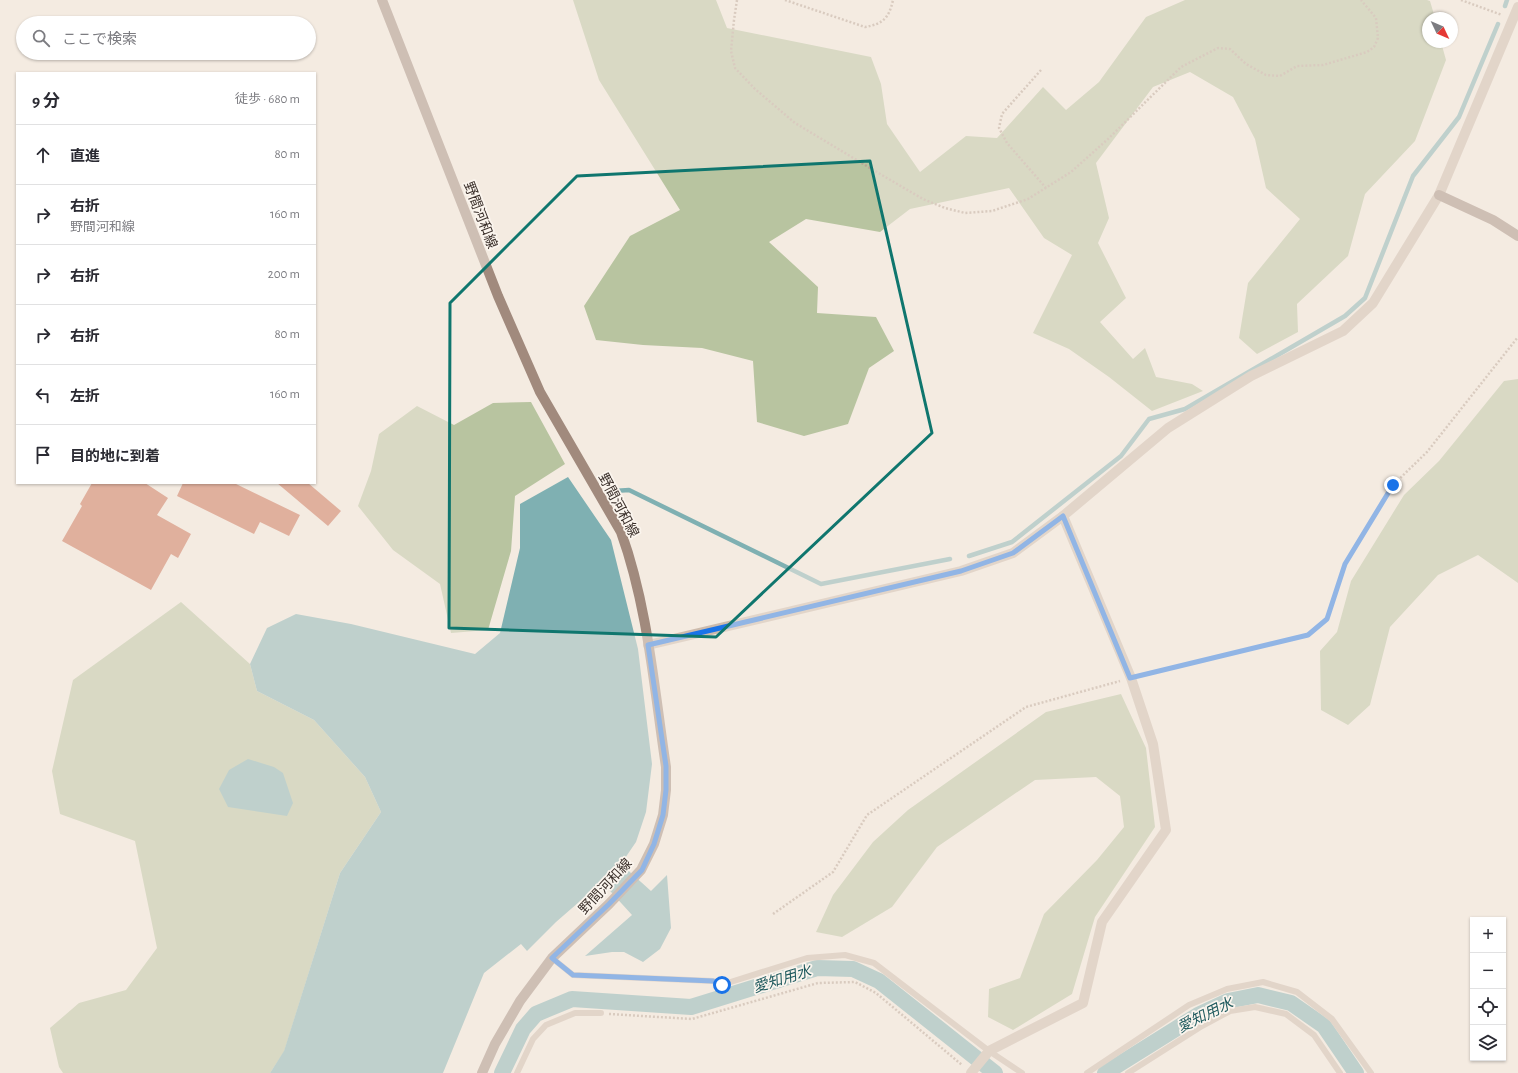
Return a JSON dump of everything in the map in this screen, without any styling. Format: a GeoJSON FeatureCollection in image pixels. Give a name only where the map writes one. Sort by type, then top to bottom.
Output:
{"type":"FeatureCollection","features":[{"type":"Feature","properties":{"kind":"main road","name":"野間河和線"},"geometry":{"type":"LineString","coordinates":[[382,0],[498,296],[540,392],[621,532],[630,558],[641,604],[666,766],[666,790],[663,815],[654,844],[642,870],[609,904],[552,958],[520,1001],[495,1044],[482,1073]]}},
{"type":"Feature","properties":{"kind":"main road"},"geometry":{"type":"LineString","coordinates":[[1439,195],[1493,220],[1518,236]]}},
{"type":"Feature","properties":{"kind":"street"},"geometry":{"type":"LineString","coordinates":[[648,645],[961,571],[1013,553],[1063,516],[1168,428],[1251,376],[1343,331],[1373,303],[1439,195],[1518,8]]}},
{"type":"Feature","properties":{"kind":"street"},"geometry":{"type":"LineString","coordinates":[[972,1073],[989,1051],[1083,1003],[1102,922],[1166,830],[1153,744],[1130,678],[1063,516]]}},
{"type":"Feature","properties":{"kind":"lane"},"geometry":{"type":"LineString","coordinates":[[552,958],[573,975],[713,981],[722,985],[807,958],[845,955],[874,963],[989,1051],[1022,1073]]}},
{"type":"Feature","properties":{"kind":"lane"},"geometry":{"type":"LineString","coordinates":[[1087,1073],[1190,1005],[1227,989],[1263,982],[1297,992],[1332,1019],[1370,1073]]}},
{"type":"Feature","properties":{"kind":"lane"},"geometry":{"type":"LineString","coordinates":[[1128,1073],[1202,1026],[1230,1011],[1255,1007],[1286,1014],[1314,1035],[1340,1073]]}},
{"type":"Feature","properties":{"kind":"lane"},"geometry":{"type":"LineString","coordinates":[[517,1073],[533,1039],[546,1025],[575,1013],[601,1013]]}},
{"type":"Feature","properties":{"kind":"path"},"geometry":{"type":"LineString","coordinates":[[737,0],[731,51],[735,68],[755,89],[795,123],[916,195],[952,210],[965,213],[992,211],[1028,199],[1071,172],[1108,139],[1181,67],[1218,48],[1230,50],[1246,64],[1266,75],[1280,76],[1297,66],[1323,65],[1367,52],[1374,46],[1378,38],[1376,18],[1361,0]]}},
{"type":"Feature","properties":{"kind":"path"},"geometry":{"type":"LineString","coordinates":[[785,0],[865,27],[876,25],[887,18],[893,0]]}},
{"type":"Feature","properties":{"kind":"path"},"geometry":{"type":"LineString","coordinates":[[1461,0],[1514,19]]}},
{"type":"Feature","properties":{"kind":"path"},"geometry":{"type":"LineString","coordinates":[[1041,70],[1002,114],[999,128],[1007,143],[1046,188]]}},
{"type":"Feature","properties":{"kind":"path"},"geometry":{"type":"LineString","coordinates":[[773,914],[833,872],[867,815],[1026,707],[1130,678],[1308,635],[1327,619],[1345,564],[1393,485],[1427,452],[1518,337]]}},
{"type":"Feature","properties":{"kind":"path"},"geometry":{"type":"LineString","coordinates":[[601,1013],[692,1019],[818,983],[855,982],[876,993],[972,1073]]}},
{"type":"Feature","properties":{"kind":"highlighted area"},"geometry":{"type":"Polygon","coordinates":[[[870,161],[932,433],[716,637],[449,628],[450,303],[577,176],[870,161]]]}},
{"type":"Feature","properties":{"kind":"green space"},"geometry":{"type":"Polygon","coordinates":[[[573,0],[716,0],[727,28],[871,57],[881,84],[887,124],[920,172],[966,136],[997,138],[1043,87],[1066,110],[1099,82],[1146,17],[1185,0],[1427,0],[1430,1],[1433,12],[1422,12],[1422,48],[1443,48],[1446,60],[1415,141],[1365,194],[1348,256],[1297,304],[1298,332],[1257,354],[1239,338],[1248,283],[1300,219],[1266,188],[1255,139],[1233,97],[1190,72],[1153,87],[1096,163],[1109,218],[1098,243],[1126,298],[1100,322],[1133,359],[1145,348],[1156,377],[1192,384],[1203,391],[1152,411],[1109,377],[1069,349],[1033,333],[1072,255],[1044,238],[1009,188],[910,209],[880,232],[806,219],[769,242],[818,287],[817,313],[876,317],[894,351],[869,368],[848,424],[804,436],[757,422],[753,361],[702,348],[643,345],[596,340],[584,306],[630,236],[680,210],[599,80],[573,0]]]}},
{"type":"Feature","properties":{"kind":"green space"},"geometry":{"type":"Polygon","coordinates":[[[1518,379],[1518,583],[1478,555],[1438,575],[1390,627],[1370,705],[1348,725],[1321,710],[1320,651],[1337,632],[1351,581],[1404,495],[1439,461],[1504,381],[1518,379]]]}},
{"type":"Feature","properties":{"kind":"green space"},"geometry":{"type":"Polygon","coordinates":[[[531,402],[565,464],[515,496],[511,551],[488,630],[451,633],[440,584],[393,550],[358,506],[371,471],[379,434],[417,406],[454,425],[493,403],[531,402]]]}},
{"type":"Feature","properties":{"kind":"green space"},"geometry":{"type":"Polygon","coordinates":[[[181,602],[250,664],[257,691],[314,720],[365,777],[381,812],[340,873],[284,1052],[270,1073],[63,1073],[59,1067],[50,1028],[79,1003],[126,990],[157,948],[135,841],[60,814],[52,771],[73,680],[181,602]]]}},
{"type":"Feature","properties":{"kind":"green space"},"geometry":{"type":"Polygon","coordinates":[[[1121,694],[1146,748],[1155,827],[1095,917],[1072,994],[1013,1030],[988,1017],[989,989],[1020,978],[1044,914],[1097,860],[1124,827],[1120,796],[1096,777],[1035,780],[937,847],[892,907],[842,937],[816,932],[833,895],[873,842],[908,810],[1046,712],[1121,694]]]}},
{"type":"Feature","properties":{"kind":"water"},"geometry":{"type":"Polygon","coordinates":[[[568,477],[611,540],[638,649],[652,764],[646,812],[636,842],[621,864],[651,891],[667,875],[671,928],[660,949],[643,962],[624,952],[612,952],[585,956],[632,915],[602,882],[556,922],[527,951],[521,944],[484,973],[443,1073],[270,1073],[284,1051],[340,873],[381,812],[365,777],[314,720],[257,691],[250,664],[267,628],[296,614],[351,624],[475,654],[500,633],[520,548],[520,504],[568,477]]]}},
{"type":"Feature","properties":{"kind":"water"},"geometry":{"type":"Polygon","coordinates":[[[248,759],[274,767],[283,773],[293,803],[287,816],[228,807],[219,789],[229,770],[248,759]]]}},
{"type":"Feature","properties":{"kind":"building"},"geometry":{"type":"Polygon","coordinates":[[[91,484],[147,484],[168,498],[157,515],[191,534],[178,558],[171,554],[151,590],[62,541],[82,506],[80,504],[91,484]]]}},
{"type":"Feature","properties":{"kind":"building"},"geometry":{"type":"Polygon","coordinates":[[[183,484],[236,484],[300,515],[289,536],[260,522],[254,534],[177,496],[183,484]]]}},
{"type":"Feature","properties":{"kind":"building"},"geometry":{"type":"Polygon","coordinates":[[[278,484],[309,484],[341,511],[328,526],[278,484]]]}},
{"type":"Feature","properties":{"kind":"waterway"},"geometry":{"type":"LineString","coordinates":[[1505,6],[1507,0]]}},
{"type":"Feature","properties":{"kind":"waterway"},"geometry":{"type":"LineString","coordinates":[[969,556],[1012,542],[1121,456],[1149,419],[1185,409],[1345,316],[1365,298],[1413,176],[1459,117],[1498,24]]}},
{"type":"Feature","properties":{"kind":"waterway"},"geometry":{"type":"LineString","coordinates":[[614,491],[629,490],[821,584],[950,559]]}},
{"type":"Feature","properties":{"kind":"waterway","name":"愛知用水"},"geometry":{"type":"LineString","coordinates":[[502,1073],[523,1029],[536,1014],[572,999],[691,1007],[817,968],[853,969],[879,981],[995,1073]]}},
{"type":"Feature","properties":{"kind":"waterway","name":"愛知用水"},"geometry":{"type":"LineString","coordinates":[[1105,1073],[1198,1015],[1228,1001],[1258,995],[1291,1003],[1324,1026],[1356,1073]]}},
{"type":"Feature","properties":{"kind":"route"},"geometry":{"type":"LineString","coordinates":[[722,985],[713,981],[573,975],[552,958],[609,904],[642,870],[654,844],[663,815],[666,790],[666,766],[648,645],[961,571],[1013,553],[1063,516],[1130,678],[1308,635],[1327,619],[1345,564],[1393,485]]}}]}
